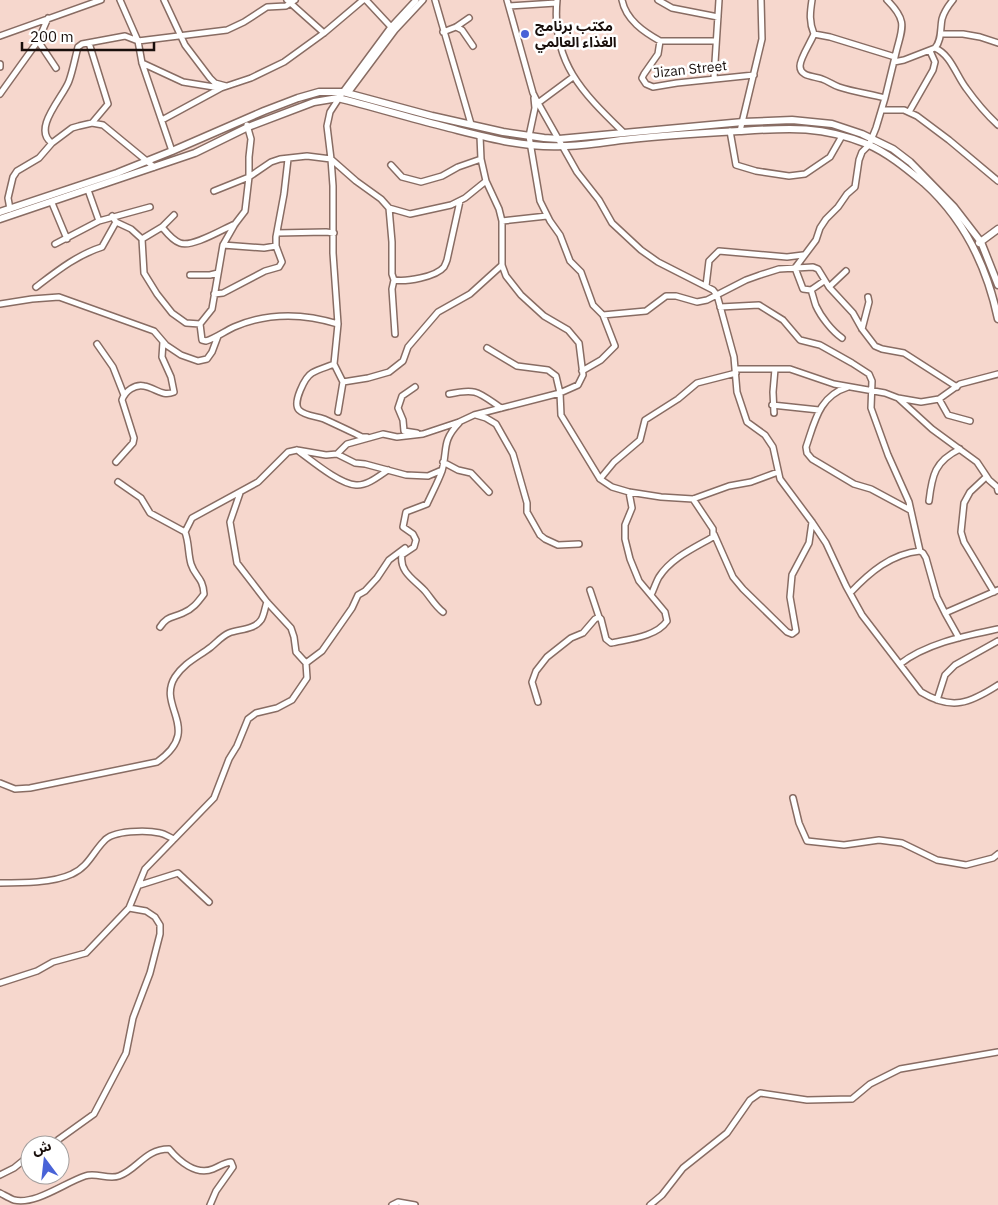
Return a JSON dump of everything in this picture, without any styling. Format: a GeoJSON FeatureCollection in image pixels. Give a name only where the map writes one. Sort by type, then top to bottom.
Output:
{"type":"FeatureCollection","features":[{"type":"Feature","properties":{"kind":"street"},"geometry":{"type":"LineString","coordinates":[[0,36],[100,0]]}},
{"type":"Feature","properties":{"kind":"street"},"geometry":{"type":"LineString","coordinates":[[120,0],[138,41],[142,63],[172,151]]}},
{"type":"Feature","properties":{"kind":"street"},"geometry":{"type":"LineString","coordinates":[[164,0],[185,45],[215,83],[227,86]]}},
{"type":"Feature","properties":{"kind":"street"},"geometry":{"type":"LineString","coordinates":[[162,120],[221,88],[251,78],[284,62],[365,0],[393,29]]}},
{"type":"Feature","properties":{"kind":"street"},"geometry":{"type":"LineString","coordinates":[[338,412],[343,382],[334,364],[338,324],[333,186],[327,126],[330,112],[338,98],[345,92],[416,0]]}},
{"type":"Feature","properties":{"kind":"street"},"geometry":{"type":"LineString","coordinates":[[393,29],[423,0]]}},
{"type":"Feature","properties":{"kind":"street"},"geometry":{"type":"LineString","coordinates":[[434,0],[470,124]]}},
{"type":"Feature","properties":{"kind":"street"},"geometry":{"type":"LineString","coordinates":[[629,0],[623,2],[626,12],[642,31],[660,41],[716,40]]}},
{"type":"Feature","properties":{"kind":"street"},"geometry":{"type":"LineString","coordinates":[[658,0],[672,8],[718,17]]}},
{"type":"Feature","properties":{"kind":"street"},"geometry":{"type":"LineString","coordinates":[[714,78],[719,0]]}},
{"type":"Feature","properties":{"kind":"street"},"geometry":{"type":"LineString","coordinates":[[740,131],[762,39],[761,0]]}},
{"type":"Feature","properties":{"kind":"street"},"geometry":{"type":"LineString","coordinates":[[812,0],[809,13],[810,25],[814,34],[801,61],[800,67],[802,72],[836,86],[886,98]]}},
{"type":"Feature","properties":{"kind":"street"},"geometry":{"type":"LineString","coordinates":[[824,280],[811,290],[803,290],[795,268],[816,240],[820,228],[826,219],[855,187],[858,160],[870,142],[882,110],[903,25],[896,9],[887,0]]}},
{"type":"Feature","properties":{"kind":"street"},"geometry":{"type":"LineString","coordinates":[[814,34],[830,37],[894,60],[933,49],[938,44],[942,21],[946,10],[953,0]]}},
{"type":"Feature","properties":{"kind":"street"},"geometry":{"type":"LineString","coordinates":[[52,143],[49,141],[45,129],[47,119],[69,82],[78,47],[82,44],[125,36],[138,41],[227,30],[244,22],[267,7],[286,6],[291,1],[324,32]]}},
{"type":"Feature","properties":{"kind":"street"},"geometry":{"type":"LineString","coordinates":[[582,371],[602,360],[615,346],[603,315],[593,305],[581,272],[570,261],[560,235],[547,216],[540,201],[529,136],[535,108],[533,93],[508,3],[556,2],[558,37],[573,78],[587,97],[624,132]]}},
{"type":"Feature","properties":{"kind":"street"},"geometry":{"type":"LineString","coordinates":[[0,94],[38,41],[48,18]]}},
{"type":"Feature","properties":{"kind":"street"},"geometry":{"type":"LineString","coordinates":[[443,32],[456,27],[469,18]]}},
{"type":"Feature","properties":{"kind":"street"},"geometry":{"type":"LineString","coordinates":[[456,27],[462,30],[473,46]]}},
{"type":"Feature","properties":{"kind":"street"},"geometry":{"type":"LineString","coordinates":[[941,34],[963,34],[998,43]]}},
{"type":"Feature","properties":{"kind":"street"},"geometry":{"type":"LineString","coordinates":[[38,41],[56,68]]}},
{"type":"Feature","properties":{"kind":"street","name":"Jizan Street"},"geometry":{"type":"LineString","coordinates":[[660,41],[658,54],[642,78],[646,84],[652,87],[714,78],[754,75]]}},
{"type":"Feature","properties":{"kind":"street"},"geometry":{"type":"LineString","coordinates":[[89,43],[108,104],[92,123]]}},
{"type":"Feature","properties":{"kind":"street"},"geometry":{"type":"LineString","coordinates":[[909,112],[933,70],[935,62],[933,49]]}},
{"type":"Feature","properties":{"kind":"street"},"geometry":{"type":"LineString","coordinates":[[933,49],[946,54],[967,90],[986,114],[998,125]]}},
{"type":"Feature","properties":{"kind":"street"},"geometry":{"type":"LineString","coordinates":[[142,63],[183,82],[221,88]]}},
{"type":"Feature","properties":{"kind":"street"},"geometry":{"type":"LineString","coordinates":[[538,103],[573,78]]}},
{"type":"Feature","properties":{"kind":"street"},"geometry":{"type":"LineString","coordinates":[[0,212],[117,173],[298,98],[319,92],[345,92],[411,111],[470,124],[529,136],[559,139],[742,122],[792,120],[832,124],[870,142],[934,192],[954,215],[973,246],[994,300],[998,319]]}},
{"type":"Feature","properties":{"kind":"street"},"geometry":{"type":"LineString","coordinates":[[533,93],[577,172],[599,200],[612,223],[641,250],[658,262],[713,290],[717,296],[734,357],[737,392],[747,422],[765,435],[773,447],[780,479],[826,543],[862,615],[921,692],[937,700],[957,704],[971,701],[998,685]]}},
{"type":"Feature","properties":{"kind":"street"},"geometry":{"type":"LineString","coordinates":[[0,219],[195,153],[248,127],[314,102],[338,98],[480,136],[531,145],[563,146],[634,138],[730,131],[810,128],[893,149],[910,162],[954,207],[981,242],[998,285]]}},
{"type":"Feature","properties":{"kind":"street"},"geometry":{"type":"LineString","coordinates":[[882,110],[909,112],[949,140],[998,180]]}},
{"type":"Feature","properties":{"kind":"street"},"geometry":{"type":"LineString","coordinates":[[246,120],[251,138],[245,211],[224,245],[212,309],[200,324],[202,340],[212,339],[236,327],[265,318],[295,315],[316,317],[338,324]]}},
{"type":"Feature","properties":{"kind":"street"},"geometry":{"type":"LineString","coordinates":[[10,209],[8,198],[13,177],[17,171],[39,158],[52,143],[72,128],[92,123],[103,125],[154,167]]}},
{"type":"Feature","properties":{"kind":"street"},"geometry":{"type":"LineString","coordinates":[[730,131],[736,165],[756,172],[789,176],[805,174],[830,158],[842,136]]}},
{"type":"Feature","properties":{"kind":"street"},"geometry":{"type":"LineString","coordinates":[[337,454],[347,444],[383,434],[410,437],[423,434],[459,422],[474,414],[560,393],[578,385],[583,375],[579,343],[568,330],[544,316],[506,276],[502,266],[502,221],[499,209],[486,181],[481,158],[480,136]]}},
{"type":"Feature","properties":{"kind":"street"},"geometry":{"type":"LineString","coordinates":[[214,191],[249,177],[271,162],[307,156],[331,159],[356,181],[381,199],[389,208],[410,214],[451,205],[460,201],[486,181]]}},
{"type":"Feature","properties":{"kind":"street"},"geometry":{"type":"LineString","coordinates":[[214,294],[223,293],[264,271],[279,267],[282,262],[276,246],[288,158]]}},
{"type":"Feature","properties":{"kind":"street"},"geometry":{"type":"LineString","coordinates":[[391,165],[402,177],[421,182],[442,176],[481,158]]}},
{"type":"Feature","properties":{"kind":"street"},"geometry":{"type":"LineString","coordinates":[[88,190],[99,221]]}},
{"type":"Feature","properties":{"kind":"street"},"geometry":{"type":"LineString","coordinates":[[394,280],[402,282],[421,278],[437,273],[443,268],[448,260],[460,201]]}},
{"type":"Feature","properties":{"kind":"street"},"geometry":{"type":"LineString","coordinates":[[52,202],[67,239]]}},
{"type":"Feature","properties":{"kind":"street"},"geometry":{"type":"LineString","coordinates":[[55,244],[99,221],[150,207]]}},
{"type":"Feature","properties":{"kind":"street"},"geometry":{"type":"LineString","coordinates":[[389,208],[392,274],[394,280],[392,289],[395,334]]}},
{"type":"Feature","properties":{"kind":"street"},"geometry":{"type":"LineString","coordinates":[[142,239],[162,227],[174,215]]}},
{"type":"Feature","properties":{"kind":"street"},"geometry":{"type":"LineString","coordinates":[[112,216],[116,222],[131,229],[142,239],[144,273],[172,313],[186,323],[200,324]]}},
{"type":"Feature","properties":{"kind":"street"},"geometry":{"type":"LineString","coordinates":[[502,221],[547,216]]}},
{"type":"Feature","properties":{"kind":"street"},"geometry":{"type":"LineString","coordinates":[[36,287],[65,265],[88,251],[102,247],[116,222]]}},
{"type":"Feature","properties":{"kind":"street"},"geometry":{"type":"LineString","coordinates":[[162,227],[181,244],[191,244],[236,224]]}},
{"type":"Feature","properties":{"kind":"street"},"geometry":{"type":"LineString","coordinates":[[973,246],[998,229]]}},
{"type":"Feature","properties":{"kind":"street"},"geometry":{"type":"LineString","coordinates":[[277,233],[326,232],[334,234]]}},
{"type":"Feature","properties":{"kind":"street"},"geometry":{"type":"LineString","coordinates":[[224,245],[264,248],[276,246]]}},
{"type":"Feature","properties":{"kind":"street"},"geometry":{"type":"LineString","coordinates":[[706,286],[709,261],[719,251],[787,256],[803,255]]}},
{"type":"Feature","properties":{"kind":"street"},"geometry":{"type":"LineString","coordinates":[[343,382],[389,372],[403,361],[408,347],[438,312],[470,294],[502,266]]}},
{"type":"Feature","properties":{"kind":"street"},"geometry":{"type":"LineString","coordinates":[[603,315],[646,311],[666,296],[676,296],[697,302],[707,300],[746,280],[779,270],[813,267],[818,270],[829,287],[853,312],[862,329],[875,346],[904,353],[957,387]]}},
{"type":"Feature","properties":{"kind":"street"},"geometry":{"type":"LineString","coordinates":[[829,287],[846,271]]}},
{"type":"Feature","properties":{"kind":"street"},"geometry":{"type":"LineString","coordinates":[[190,275],[218,273]]}},
{"type":"Feature","properties":{"kind":"street"},"geometry":{"type":"LineString","coordinates":[[811,290],[820,313],[842,338]]}},
{"type":"Feature","properties":{"kind":"street"},"geometry":{"type":"LineString","coordinates":[[0,304],[32,298],[59,297],[154,331],[162,342],[181,355],[198,361],[207,359],[218,336]]}},
{"type":"Feature","properties":{"kind":"street"},"geometry":{"type":"LineString","coordinates":[[862,329],[869,302],[868,297]]}},
{"type":"Feature","properties":{"kind":"street"},"geometry":{"type":"LineString","coordinates":[[720,307],[759,305],[783,320],[800,340],[820,345],[869,374],[872,381],[871,408],[888,455],[909,502],[920,551],[924,553],[926,558],[937,597],[959,638]]}},
{"type":"Feature","properties":{"kind":"street"},"geometry":{"type":"LineString","coordinates":[[116,462],[133,443],[134,438],[122,400],[124,395],[129,390],[142,385],[164,394],[174,392],[171,377],[162,357],[162,342]]}},
{"type":"Feature","properties":{"kind":"street"},"geometry":{"type":"LineString","coordinates":[[97,344],[113,368],[124,395]]}},
{"type":"Feature","properties":{"kind":"street"},"geometry":{"type":"LineString","coordinates":[[487,348],[517,366],[548,370],[556,376],[560,393],[561,415],[600,480],[612,487],[661,497],[693,499],[778,472]]}},
{"type":"Feature","properties":{"kind":"street"},"geometry":{"type":"LineString","coordinates":[[334,364],[312,373],[306,379],[298,396],[296,405],[298,410],[309,416],[322,418],[362,437],[376,436]]}},
{"type":"Feature","properties":{"kind":"street"},"geometry":{"type":"LineString","coordinates":[[774,413],[772,405],[775,369]]}},
{"type":"Feature","properties":{"kind":"street"},"geometry":{"type":"LineString","coordinates":[[600,480],[614,462],[640,440],[645,420],[698,383],[736,371],[790,369],[848,387],[921,402],[939,400],[969,381],[998,374]]}},
{"type":"Feature","properties":{"kind":"street"},"geometry":{"type":"LineString","coordinates":[[415,386],[402,396],[398,408],[403,420],[404,431],[423,434]]}},
{"type":"Feature","properties":{"kind":"street"},"geometry":{"type":"LineString","coordinates":[[848,387],[837,390],[819,410],[806,446],[807,454],[854,484],[870,489],[910,510]]}},
{"type":"Feature","properties":{"kind":"street"},"geometry":{"type":"LineString","coordinates":[[449,394],[463,391],[476,392],[501,408]]}},
{"type":"Feature","properties":{"kind":"street"},"geometry":{"type":"LineString","coordinates":[[898,398],[932,429],[977,462],[986,477],[998,491]]}},
{"type":"Feature","properties":{"kind":"street"},"geometry":{"type":"LineString","coordinates":[[939,400],[948,415],[970,421]]}},
{"type":"Feature","properties":{"kind":"street"},"geometry":{"type":"LineString","coordinates":[[772,405],[819,410]]}},
{"type":"Feature","properties":{"kind":"street"},"geometry":{"type":"LineString","coordinates":[[474,414],[496,424],[513,454],[528,512],[540,535],[558,544],[579,544]]}},
{"type":"Feature","properties":{"kind":"street"},"geometry":{"type":"LineString","coordinates":[[443,612],[418,583],[410,578],[402,566],[402,555],[414,546],[416,540],[413,534],[403,528],[406,512],[427,504],[442,470],[446,441],[459,422]]}},
{"type":"Feature","properties":{"kind":"street"},"geometry":{"type":"LineString","coordinates":[[930,501],[931,482],[936,470],[947,455],[960,449]]}},
{"type":"Feature","properties":{"kind":"street"},"geometry":{"type":"LineString","coordinates":[[160,628],[165,620],[196,606],[204,594],[204,583],[191,565],[185,532],[192,518],[258,482],[288,452],[297,450],[326,455],[337,454],[356,463],[398,474],[428,476],[442,470]]}},
{"type":"Feature","properties":{"kind":"street"},"geometry":{"type":"LineString","coordinates":[[297,450],[325,470],[356,486],[370,482],[388,470]]}},
{"type":"Feature","properties":{"kind":"street"},"geometry":{"type":"LineString","coordinates":[[443,462],[458,470],[471,473],[490,492]]}},
{"type":"Feature","properties":{"kind":"street"},"geometry":{"type":"LineString","coordinates":[[945,613],[996,591],[964,542],[961,532],[964,503],[970,492],[986,477]]}},
{"type":"Feature","properties":{"kind":"street"},"geometry":{"type":"LineString","coordinates":[[118,482],[141,498],[150,513],[185,532]]}},
{"type":"Feature","properties":{"kind":"street"},"geometry":{"type":"LineString","coordinates":[[590,590],[599,617],[602,619],[608,642],[634,638],[655,631],[667,621],[666,614],[639,581],[630,559],[625,539],[625,525],[632,508],[629,492]]}},
{"type":"Feature","properties":{"kind":"street"},"geometry":{"type":"LineString","coordinates":[[0,984],[37,972],[53,962],[86,953],[128,908],[140,885],[145,869],[214,798],[229,759],[237,746],[248,719],[256,713],[277,708],[292,700],[307,678],[306,663],[296,652],[291,628],[267,602],[237,563],[230,522],[240,493]]}},
{"type":"Feature","properties":{"kind":"street"},"geometry":{"type":"LineString","coordinates":[[693,499],[713,529],[733,577],[742,589],[787,632],[792,634],[796,631],[790,597],[792,575],[809,543],[812,522]]}},
{"type":"Feature","properties":{"kind":"street"},"geometry":{"type":"LineString","coordinates":[[651,595],[659,577],[668,566],[713,537],[714,534]]}},
{"type":"Feature","properties":{"kind":"street"},"geometry":{"type":"LineString","coordinates":[[306,663],[322,652],[352,608],[358,595],[377,578],[389,560],[416,540]]}},
{"type":"Feature","properties":{"kind":"street"},"geometry":{"type":"LineString","coordinates":[[850,593],[864,578],[894,557],[920,551]]}},
{"type":"Feature","properties":{"kind":"street"},"geometry":{"type":"LineString","coordinates":[[0,783],[15,788],[30,788],[156,762],[168,754],[178,737],[179,725],[170,694],[170,687],[176,676],[188,662],[224,636],[252,627],[261,620],[267,602]]}},
{"type":"Feature","properties":{"kind":"street"},"geometry":{"type":"LineString","coordinates":[[538,702],[532,682],[536,671],[547,657],[571,638],[583,633],[599,617]]}},
{"type":"Feature","properties":{"kind":"street"},"geometry":{"type":"LineString","coordinates":[[900,664],[910,656],[922,651],[959,638],[998,629]]}},
{"type":"Feature","properties":{"kind":"street"},"geometry":{"type":"LineString","coordinates":[[937,700],[945,675],[950,670],[963,659],[998,641]]}},
{"type":"Feature","properties":{"kind":"street"},"geometry":{"type":"LineString","coordinates":[[793,798],[798,823],[807,841],[844,846],[879,840],[902,843],[937,860],[966,865],[993,858],[998,854]]}},
{"type":"Feature","properties":{"kind":"street"},"geometry":{"type":"LineString","coordinates":[[0,883],[23,883],[72,874],[87,863],[104,840],[121,833],[162,833],[174,839]]}},
{"type":"Feature","properties":{"kind":"street"},"geometry":{"type":"LineString","coordinates":[[140,885],[178,873],[209,902]]}},
{"type":"Feature","properties":{"kind":"street"},"geometry":{"type":"LineString","coordinates":[[65,1135],[94,1114],[126,1053],[133,1018],[150,973],[160,934],[160,925],[156,917],[146,911],[128,908]]}},
{"type":"Feature","properties":{"kind":"street"},"geometry":{"type":"LineString","coordinates":[[650,1205],[662,1195],[683,1168],[727,1133],[750,1100],[760,1093],[807,1100],[852,1099],[870,1084],[900,1069],[998,1052]]}},
{"type":"Feature","properties":{"kind":"street"},"geometry":{"type":"LineString","coordinates":[[0,1193],[14,1200],[28,1202],[84,1176],[93,1174],[110,1177],[118,1176],[127,1172],[144,1157],[160,1149],[168,1149],[186,1165],[205,1171],[223,1163],[231,1162],[233,1167],[216,1191],[210,1205]]}},
{"type":"Feature","properties":{"kind":"street"},"geometry":{"type":"LineString","coordinates":[[0,1175],[20,1163]]}},
{"type":"Feature","properties":{"kind":"street"},"geometry":{"type":"LineString","coordinates":[[392,1205],[398,1202],[415,1205]]}},
{"type":"Feature","properties":{"kind":"place","name":"مكتب برنامج الغذاء العالمي"},"geometry":{"type":"Point","coordinates":[525,34]}}]}
